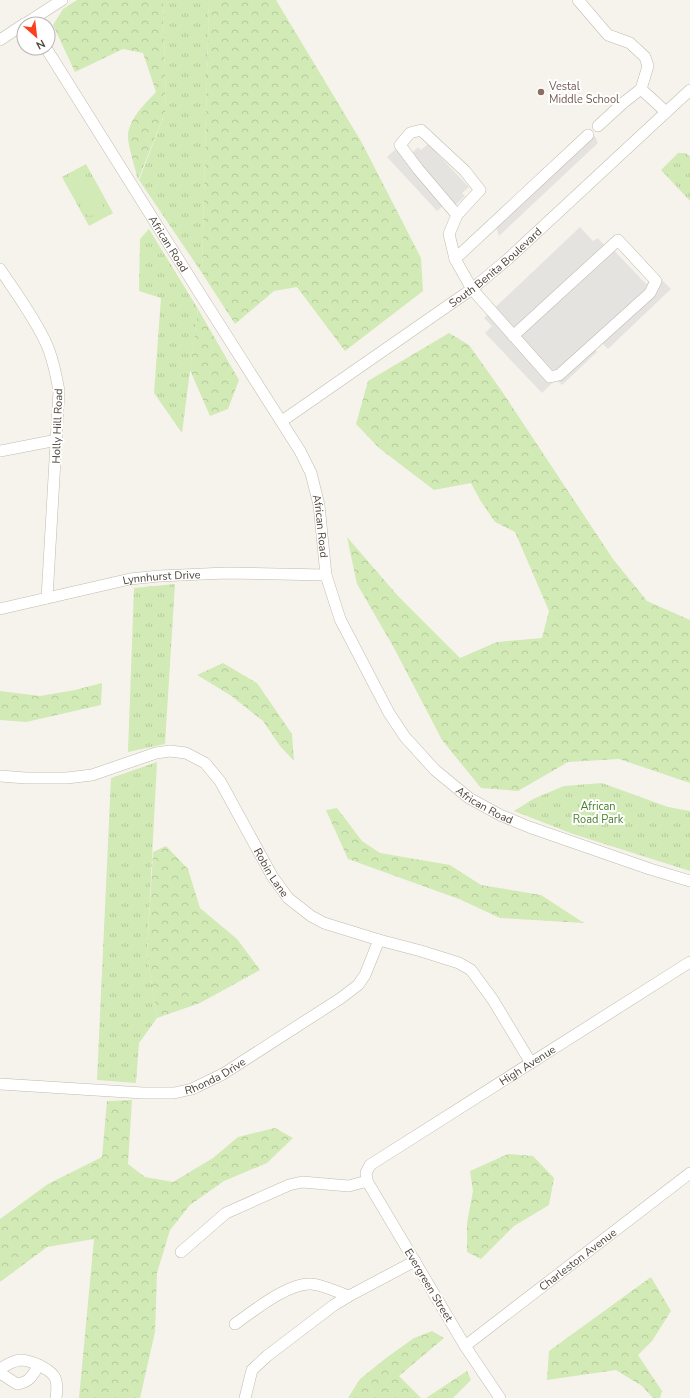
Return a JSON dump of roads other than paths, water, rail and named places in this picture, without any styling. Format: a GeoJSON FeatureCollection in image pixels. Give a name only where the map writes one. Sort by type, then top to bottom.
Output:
{"type":"FeatureCollection","features":[{"type":"Feature","properties":{"kind":"street"},"geometry":{"type":"LineString","coordinates":[[38,16],[62,0]]}},
{"type":"Feature","properties":{"kind":"street"},"geometry":{"type":"LineString","coordinates":[[578,0],[608,35],[630,44],[645,57],[648,66],[641,89],[598,126]]}},
{"type":"Feature","properties":{"kind":"street"},"geometry":{"type":"LineString","coordinates":[[0,40],[16,30]]}},
{"type":"Feature","properties":{"kind":"street","name":"African Road"},"geometry":{"type":"LineString","coordinates":[[51,56],[202,298],[300,451],[311,473],[319,505],[326,575],[340,619],[389,713],[404,737],[435,770],[469,798],[500,815],[529,827],[642,866],[690,880]]}},
{"type":"Feature","properties":{"kind":"street"},"geometry":{"type":"LineString","coordinates":[[641,89],[666,112]]}},
{"type":"Feature","properties":{"kind":"street","name":"South Benita Boulevard"},"geometry":{"type":"LineString","coordinates":[[282,421],[472,289],[508,258],[690,90]]}},
{"type":"Feature","properties":{"kind":"street"},"geometry":{"type":"LineString","coordinates":[[457,215],[400,145],[410,133],[421,130],[465,171],[480,190],[457,215],[449,234],[455,259],[472,289],[513,336],[550,377],[559,375],[650,293],[656,281],[618,240],[513,336]]}},
{"type":"Feature","properties":{"kind":"street"},"geometry":{"type":"LineString","coordinates":[[455,259],[588,135]]}},
{"type":"Feature","properties":{"kind":"street","name":"Holly Hill Road"},"geometry":{"type":"LineString","coordinates":[[0,269],[38,327],[56,371],[59,391],[47,598]]}},
{"type":"Feature","properties":{"kind":"street"},"geometry":{"type":"LineString","coordinates":[[0,451],[57,440]]}},
{"type":"Feature","properties":{"kind":"street","name":"Lynnhurst Drive"},"geometry":{"type":"LineString","coordinates":[[0,609],[130,579],[226,573],[326,575]]}},
{"type":"Feature","properties":{"kind":"street","name":"Robin Lane"},"geometry":{"type":"LineString","coordinates":[[0,776],[26,778],[67,778],[92,775],[156,753],[170,751],[186,753],[205,763],[220,781],[272,876],[288,898],[311,916],[324,923],[421,951],[458,963],[471,970],[493,1000],[531,1063]]}},
{"type":"Feature","properties":{"kind":"street","name":"Rhonda Drive"},"geometry":{"type":"LineString","coordinates":[[0,1084],[143,1093],[174,1093],[192,1089],[223,1074],[358,985],[365,975],[379,940]]}},
{"type":"Feature","properties":{"kind":"street","name":"High Avenue"},"geometry":{"type":"LineString","coordinates":[[367,1175],[370,1165],[690,962]]}},
{"type":"Feature","properties":{"kind":"street","name":"Charleston Avenue"},"geometry":{"type":"LineString","coordinates":[[465,1346],[690,1174]]}},
{"type":"Feature","properties":{"kind":"street"},"geometry":{"type":"LineString","coordinates":[[181,1252],[226,1213],[289,1185],[302,1182],[349,1186],[367,1175]]}},
{"type":"Feature","properties":{"kind":"street","name":"Evergreen Street"},"geometry":{"type":"LineString","coordinates":[[367,1175],[465,1346],[500,1398]]}},
{"type":"Feature","properties":{"kind":"street"},"geometry":{"type":"LineString","coordinates":[[245,1398],[252,1370],[267,1356],[334,1305],[415,1261]]}},
{"type":"Feature","properties":{"kind":"street"},"geometry":{"type":"LineString","coordinates":[[235,1324],[270,1299],[300,1285],[312,1284],[349,1296]]}},
{"type":"Feature","properties":{"kind":"street"},"geometry":{"type":"LineString","coordinates":[[0,1369],[12,1362],[20,1360],[39,1365],[54,1376],[57,1385],[56,1398]]}},
{"type":"Feature","properties":{"kind":"street"},"geometry":{"type":"LineString","coordinates":[[0,1373],[17,1384],[25,1383],[31,1378],[39,1365]]}},
{"type":"Feature","properties":{"kind":"place","name":"Vestal Middle School"},"geometry":{"type":"Point","coordinates":[541,92]}},
{"type":"Feature","properties":{"kind":"park label","name":"African Road Park"},"geometry":{"type":"Point","coordinates":[598,812]}}]}
